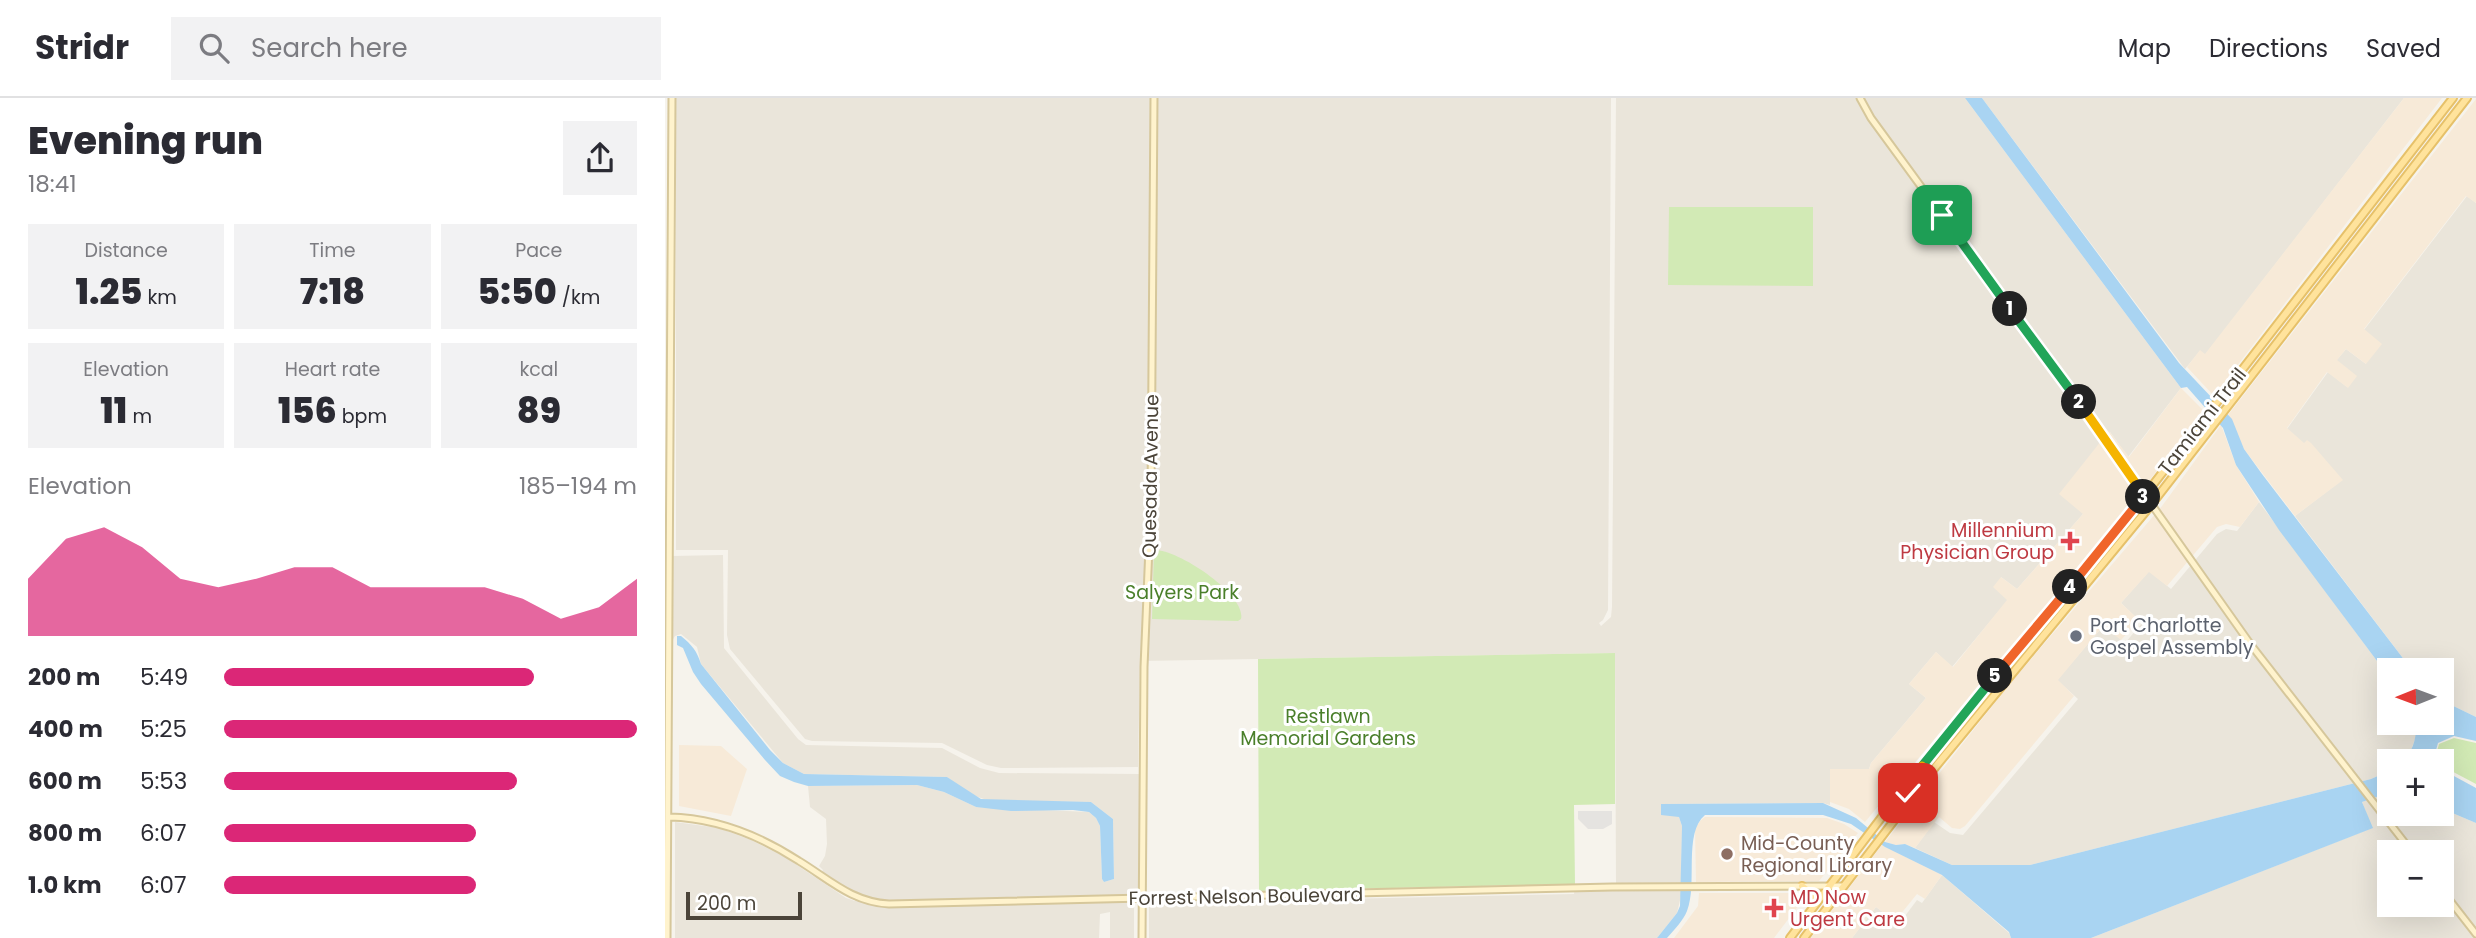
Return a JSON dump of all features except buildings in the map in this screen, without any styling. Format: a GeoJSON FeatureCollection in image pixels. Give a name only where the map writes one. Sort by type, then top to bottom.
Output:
{"type":"FeatureCollection","features":[{"type":"Feature","properties":{"kind":"main road"},"geometry":{"type":"LineString","coordinates":[[2460,98],[2460,107]]}},
{"type":"Feature","properties":{"kind":"main road","name":"Tamiami Trail"},"geometry":{"type":"LineString","coordinates":[[1804,938],[1909,800],[2151,505],[2467,98]]}},
{"type":"Feature","properties":{"kind":"main road","name":"Tamiami Trail"},"geometry":{"type":"LineString","coordinates":[[1790,938],[1900,793],[2144,495],[2452,100]]}},
{"type":"Feature","properties":{"kind":"main road"},"geometry":{"type":"LineString","coordinates":[[2447,124],[2452,100]]}},
{"type":"Feature","properties":{"kind":"main road"},"geometry":{"type":"LineString","coordinates":[[1909,800],[1908,793],[1915,775]]}},
{"type":"Feature","properties":{"kind":"main road"},"geometry":{"type":"LineString","coordinates":[[1898,814],[1900,793]]}},
{"type":"Feature","properties":{"kind":"main road"},"geometry":{"type":"LineString","coordinates":[[1802,886],[1812,894],[1815,905]]}},
{"type":"Feature","properties":{"kind":"street"},"geometry":{"type":"LineString","coordinates":[[667,938],[668,340],[672,98]]}},
{"type":"Feature","properties":{"kind":"street","name":"Quesada Avenue"},"geometry":{"type":"LineString","coordinates":[[1142,938],[1143,667],[1151,499],[1154,98]]}},
{"type":"Feature","properties":{"kind":"street"},"geometry":{"type":"LineString","coordinates":[[1860,98],[1871,118],[2251,645],[2403,840]]}},
{"type":"Feature","properties":{"kind":"street","name":"Forrest Nelson Boulevard"},"geometry":{"type":"LineString","coordinates":[[669,817],[707,820],[741,831],[798,860],[843,892],[871,902],[889,904],[1678,887],[1843,886]]}},
{"type":"Feature","properties":{"kind":"street"},"geometry":{"type":"LineString","coordinates":[[2454,906],[2476,934]]}},
{"type":"Feature","properties":{"kind":"shaded area"},"geometry":{"type":"Polygon","coordinates":[[[676,98],[1611,98],[1608,610],[1599,623],[1601,626],[1611,617],[1612,607],[1616,98],[1965,98],[2181,388],[2128,457],[2110,432],[2083,514],[2017,589],[2001,577],[2008,600],[1952,667],[1936,652],[1909,684],[1926,698],[1871,763],[1869,769],[1830,769],[1830,805],[1661,804],[1679,817],[1682,826],[1681,896],[1677,913],[1657,938],[1149,938],[1149,903],[1574,894],[1575,884],[1616,883],[1615,653],[1140,661],[1138,767],[1001,768],[987,765],[942,743],[805,739],[730,649],[727,635],[728,550],[676,550],[676,98]]]}},
{"type":"Feature","properties":{"kind":"shaded area"},"geometry":{"type":"Polygon","coordinates":[[[1982,98],[2404,98],[2205,355],[2200,351],[2185,369],[1982,98]]]}},
{"type":"Feature","properties":{"kind":"shaded area"},"geometry":{"type":"Polygon","coordinates":[[[2404,98],[2442,98],[2214,396],[2187,367],[2200,350],[2205,354],[2404,98]]]}},
{"type":"Feature","properties":{"kind":"shaded area"},"geometry":{"type":"Polygon","coordinates":[[[2476,99],[2476,203],[2466,196],[2364,329],[2382,344],[2366,364],[2346,349],[2337,360],[2357,376],[2348,388],[2327,372],[2287,428],[2304,443],[2307,440],[2311,443],[2343,480],[2295,516],[2244,449],[2228,415],[2476,99]]]}},
{"type":"Feature","properties":{"kind":"shaded area"},"geometry":{"type":"Polygon","coordinates":[[[2467,196],[2476,203],[2476,717],[2454,706],[2454,658],[2403,658],[2295,516],[2342,480],[2287,429],[2328,372],[2347,387],[2336,361],[2346,349],[2366,364],[2364,330],[2467,196]]]}},
{"type":"Feature","properties":{"kind":"shaded area"},"geometry":{"type":"Polygon","coordinates":[[[2181,388],[2204,411],[2114,525],[1865,822],[1849,809],[1830,802],[1830,769],[1869,769],[1871,763],[1926,698],[1909,684],[1936,652],[1953,667],[2007,600],[1993,587],[2001,577],[2017,589],[2083,514],[2059,494],[2109,431],[2129,457],[2181,388]]]}},
{"type":"Feature","properties":{"kind":"shaded area"},"geometry":{"type":"Polygon","coordinates":[[[2221,425],[2236,465],[2259,502],[2240,527],[2226,524],[2217,527],[2167,586],[2149,572],[2121,603],[2139,620],[2121,640],[2103,626],[2058,680],[2074,696],[1965,826],[1960,829],[1952,828],[1939,817],[1915,848],[1885,842],[2009,685],[2162,506],[2221,425]]]}},
{"type":"Feature","properties":{"kind":"shaded area"},"geometry":{"type":"Polygon","coordinates":[[[2259,502],[2377,661],[2377,735],[2416,735],[2411,749],[2377,749],[2377,776],[2371,779],[2030,865],[1952,865],[1915,848],[1934,822],[1950,833],[1963,835],[2078,699],[2057,680],[2104,625],[2125,643],[2142,623],[2121,603],[2149,571],[2171,589],[2217,534],[2226,529],[2237,531],[2259,502]]]}},
{"type":"Feature","properties":{"kind":"shaded area"},"geometry":{"type":"Polygon","coordinates":[[[723,555],[724,648],[798,739],[806,745],[942,748],[980,768],[999,773],[1140,774],[1139,896],[1134,897],[1134,938],[1110,938],[1110,912],[1100,914],[1099,938],[675,938],[675,822],[719,828],[751,840],[785,857],[846,898],[855,901],[855,895],[821,873],[823,870],[819,866],[825,856],[827,844],[826,819],[810,807],[808,786],[917,785],[944,792],[976,807],[1089,812],[1100,826],[1102,879],[1104,882],[1114,879],[1113,819],[1091,802],[990,801],[969,794],[947,777],[804,774],[783,763],[701,664],[697,647],[681,634],[675,636],[672,641],[672,556],[723,555]]]}},
{"type":"Feature","properties":{"kind":"shaded area"},"geometry":{"type":"Polygon","coordinates":[[[679,745],[721,746],[747,769],[731,816],[679,806],[679,745]]]}},
{"type":"Feature","properties":{"kind":"shaded area"},"geometry":{"type":"Polygon","coordinates":[[[2377,796],[2377,826],[2454,826],[2454,814],[2476,823],[2476,938],[2091,938],[2372,828],[2362,802],[2377,796]]]}},
{"type":"Feature","properties":{"kind":"shaded area"},"geometry":{"type":"Polygon","coordinates":[[[1578,811],[1612,811],[1612,824],[1603,829],[1588,829],[1578,819],[1578,811]]]}},
{"type":"Feature","properties":{"kind":"shaded area"},"geometry":{"type":"Polygon","coordinates":[[[1705,817],[1827,818],[1858,833],[1819,881],[1696,882],[1695,829],[1705,817]]]}},
{"type":"Feature","properties":{"kind":"shaded area"},"geometry":{"type":"Polygon","coordinates":[[[1882,845],[1942,875],[1925,899],[1917,894],[1895,921],[1876,907],[1852,938],[1811,938],[1882,845]]]}},
{"type":"Feature","properties":{"kind":"shaded area"},"geometry":{"type":"Polygon","coordinates":[[[1942,875],[2009,933],[2011,938],[1852,938],[1876,907],[1899,924],[1917,900],[1922,903],[1942,875]]]}},
{"type":"Feature","properties":{"kind":"shaded area"},"geometry":{"type":"Polygon","coordinates":[[[1699,893],[1808,893],[1774,938],[1674,938],[1698,906],[1699,893]]]}},
{"type":"Feature","properties":{"kind":"green space"},"geometry":{"type":"Polygon","coordinates":[[[1669,207],[1813,207],[1813,286],[1668,285],[1669,207]]]}},
{"type":"Feature","properties":{"kind":"green space","name":"Salyers Park"},"geometry":{"type":"Polygon","coordinates":[[[1154,550],[1179,557],[1209,575],[1233,598],[1240,609],[1241,619],[1152,619],[1154,550]]]}},
{"type":"Feature","properties":{"kind":"green space","name":"Restlawn Memorial Gardens"},"geometry":{"type":"Polygon","coordinates":[[[1615,653],[1615,804],[1574,805],[1575,884],[1259,891],[1258,659],[1615,653]]]}},
{"type":"Feature","properties":{"kind":"green space"},"geometry":{"type":"Polygon","coordinates":[[[2454,738],[2476,743],[2476,784],[2454,772],[2454,749],[2438,749],[2439,744],[2454,738]]]}},
{"type":"Feature","properties":{"kind":"water"},"geometry":{"type":"Polygon","coordinates":[[[1965,98],[1982,98],[2179,363],[2232,419],[2244,449],[2403,658],[2377,658],[2377,661],[2279,530],[2236,465],[2223,428],[2187,387],[2181,388],[1965,98]]]}},
{"type":"Feature","properties":{"kind":"water"},"geometry":{"type":"Polygon","coordinates":[[[677,636],[681,636],[691,645],[701,664],[783,763],[804,774],[947,777],[981,799],[1091,802],[1113,819],[1114,879],[1104,882],[1102,879],[1100,826],[1089,812],[1011,811],[976,807],[944,792],[917,785],[808,786],[780,776],[701,684],[683,648],[677,645],[677,636]]]}},
{"type":"Feature","properties":{"kind":"water"},"geometry":{"type":"Polygon","coordinates":[[[2454,706],[2476,717],[2476,741],[2454,736],[2438,743],[2436,749],[2411,749],[2415,735],[2454,735],[2454,706]]]}},
{"type":"Feature","properties":{"kind":"water"},"geometry":{"type":"Polygon","coordinates":[[[2377,776],[2377,797],[2362,802],[2373,828],[2091,938],[2011,938],[2009,932],[1942,875],[1885,847],[1851,824],[1823,815],[1705,815],[1694,834],[1687,911],[1667,938],[1657,938],[1680,906],[1682,826],[1679,817],[1661,815],[1661,804],[1823,803],[1856,818],[1885,842],[1905,844],[1952,865],[2030,865],[2377,776]]]}},
{"type":"Feature","properties":{"kind":"water"},"geometry":{"type":"Polygon","coordinates":[[[2454,776],[2476,788],[2476,823],[2454,814],[2454,776]]]}},
{"type":"Feature","properties":{"kind":"place","name":"Millennium Physician Group"},"geometry":{"type":"Point","coordinates":[2070,541]}},
{"type":"Feature","properties":{"kind":"place","name":"Port Charlotte Gospel Assembly"},"geometry":{"type":"Point","coordinates":[2076,636]}},
{"type":"Feature","properties":{"kind":"place","name":"Mid-County Regional Library"},"geometry":{"type":"Point","coordinates":[1727,854]}},
{"type":"Feature","properties":{"kind":"place","name":"MD Now Urgent Care"},"geometry":{"type":"Point","coordinates":[1774,908]}},
{"type":"Feature","properties":{"kind":"route"},"geometry":{"type":"LineString","coordinates":[[1908,793],[1915,775],[2144,495],[1942,215]]}}]}
